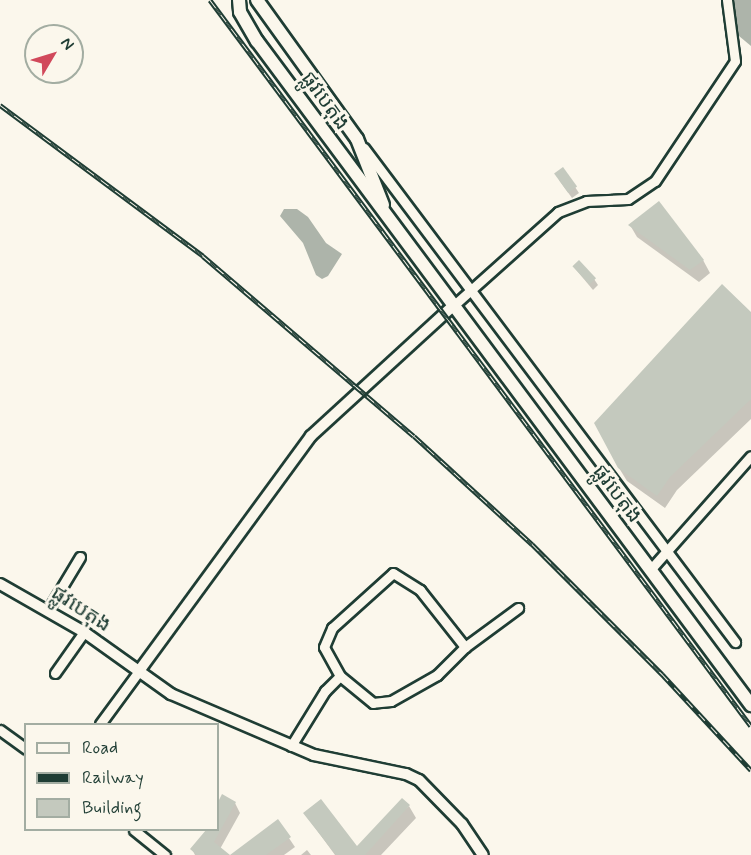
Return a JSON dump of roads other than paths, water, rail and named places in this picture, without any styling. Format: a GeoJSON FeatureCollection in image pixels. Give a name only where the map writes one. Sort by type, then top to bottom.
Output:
{"type":"FeatureCollection","features":[{"type":"Feature","properties":{"kind":"main road","name":"ផ្លូវបេតុង"},"geometry":{"type":"LineString","coordinates":[[239,0],[240,12],[257,41],[751,705]]}},
{"type":"Feature","properties":{"kind":"main road","name":"ផ្លូវបេតុង"},"geometry":{"type":"LineString","coordinates":[[257,0],[357,139],[389,220]]}},
{"type":"Feature","properties":{"kind":"street"},"geometry":{"type":"LineString","coordinates":[[101,723],[311,436],[558,212],[586,201],[628,199],[655,181],[735,61],[727,0]]}},
{"type":"Feature","properties":{"kind":"street"},"geometry":{"type":"LineString","coordinates":[[357,139],[735,642]]}},
{"type":"Feature","properties":{"kind":"street"},"geometry":{"type":"LineString","coordinates":[[650,570],[751,456]]}},
{"type":"Feature","properties":{"kind":"street"},"geometry":{"type":"LineString","coordinates":[[48,610],[80,557]]}},
{"type":"Feature","properties":{"kind":"street"},"geometry":{"type":"LineString","coordinates":[[465,647],[420,590],[393,573],[332,628],[324,648],[340,676],[363,698],[383,703],[437,675],[465,647],[518,608]]}},
{"type":"Feature","properties":{"kind":"street","name":"ផ្លូវបេតុង"},"geometry":{"type":"LineString","coordinates":[[0,584],[84,632],[171,694],[291,746],[419,780],[456,817],[483,855]]}},
{"type":"Feature","properties":{"kind":"street"},"geometry":{"type":"LineString","coordinates":[[55,673],[84,632]]}},
{"type":"Feature","properties":{"kind":"street"},"geometry":{"type":"LineString","coordinates":[[291,746],[325,691],[340,676]]}},
{"type":"Feature","properties":{"kind":"street"},"geometry":{"type":"LineString","coordinates":[[0,730],[24,748]]}},
{"type":"Feature","properties":{"kind":"street"},"geometry":{"type":"LineString","coordinates":[[135,831],[165,855]]}},
{"type":"Feature","properties":{"kind":"railway"},"geometry":{"type":"LineString","coordinates":[[210,0],[751,726]]}},
{"type":"Feature","properties":{"kind":"railway"},"geometry":{"type":"LineString","coordinates":[[0,105],[203,256],[414,436],[532,544],[662,674],[751,770]]}}]}
